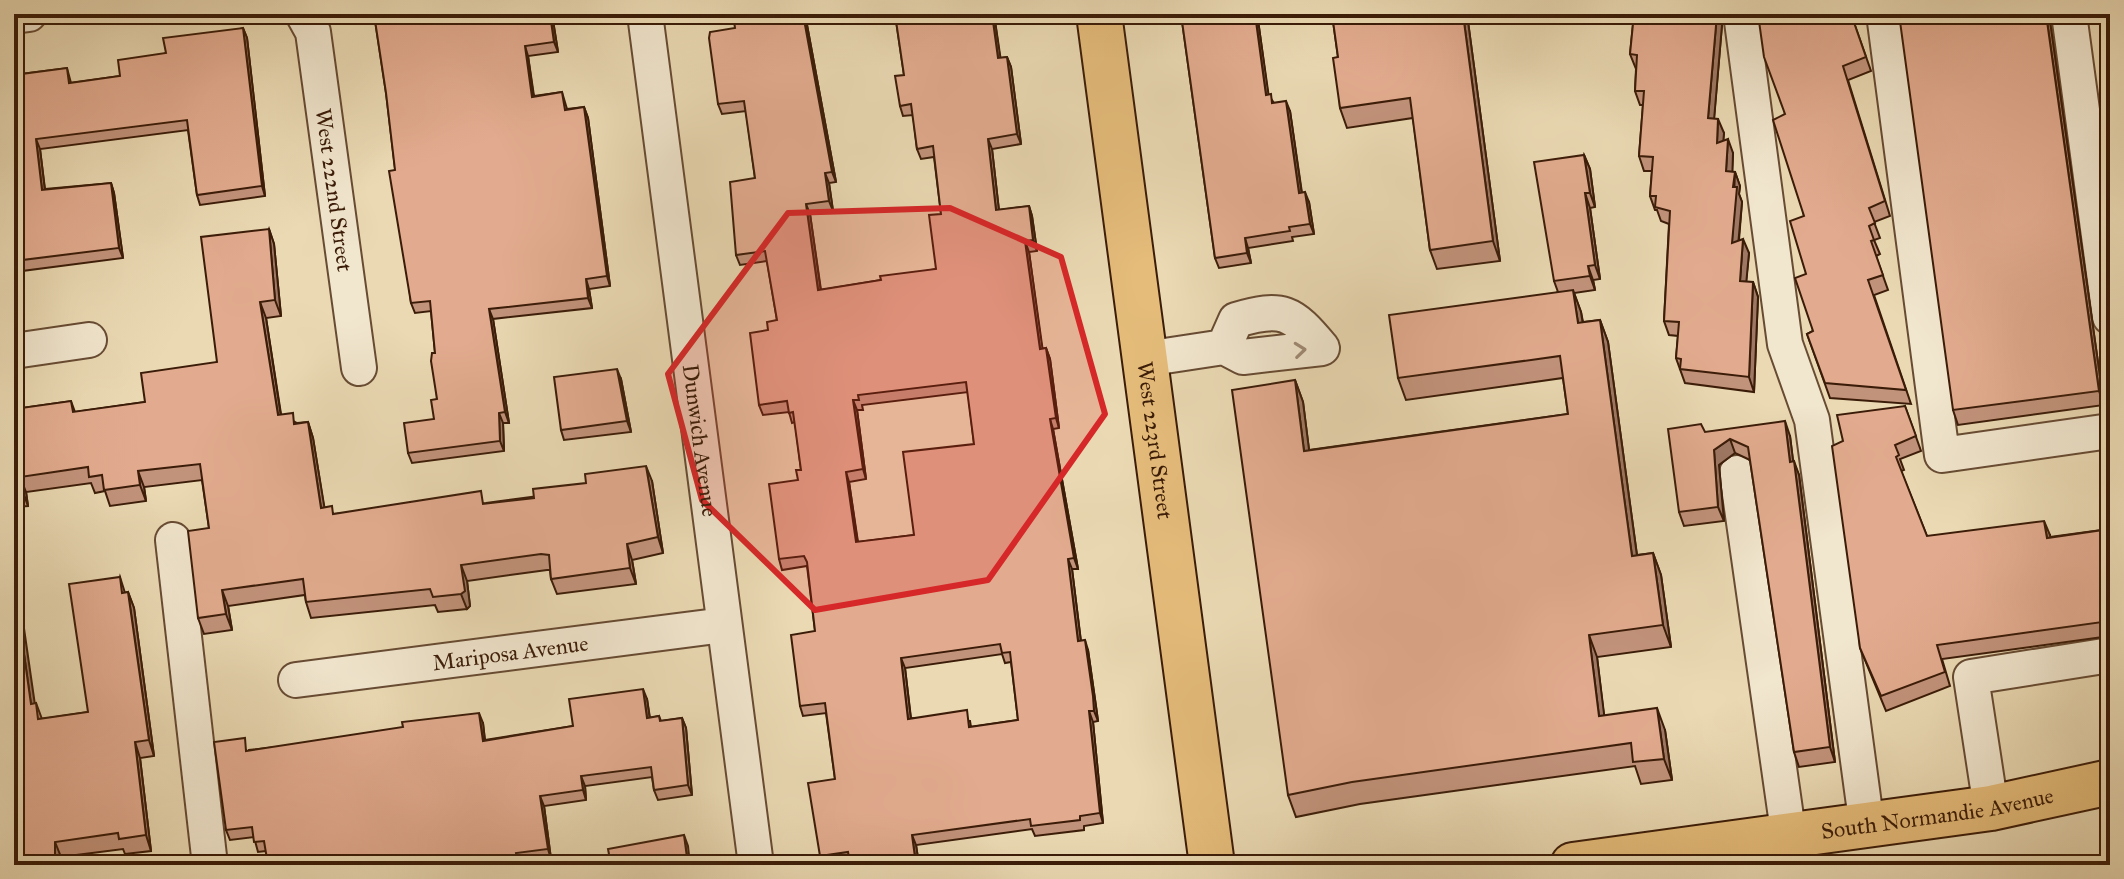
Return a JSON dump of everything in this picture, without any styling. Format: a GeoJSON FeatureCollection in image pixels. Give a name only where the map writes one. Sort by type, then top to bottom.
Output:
{"type":"FeatureCollection","features":[{"type":"Feature","properties":{"kind":"main road","name":"West 223rd Street"},"geometry":{"type":"LineString","coordinates":[[1099,14],[1212,865]]}},
{"type":"Feature","properties":{"kind":"main road","name":"South Normandie Avenue"},"geometry":{"type":"LineString","coordinates":[[1573,865],[1789,838],[1991,808],[2110,782]]}},
{"type":"Feature","properties":{"kind":"street"},"geometry":{"type":"LineString","coordinates":[[14,16],[29,14]]}},
{"type":"Feature","properties":{"kind":"street","name":"West 222nd Street"},"geometry":{"type":"LineString","coordinates":[[303,14],[313,32],[359,368]]}},
{"type":"Feature","properties":{"kind":"street","name":"Dunwich Avenue"},"geometry":{"type":"LineString","coordinates":[[645,14],[756,865]]}},
{"type":"Feature","properties":{"kind":"street"},"geometry":{"type":"LineString","coordinates":[[1741,14],[1785,344],[1812,420],[1867,827]]}},
{"type":"Feature","properties":{"kind":"street"},"geometry":{"type":"LineString","coordinates":[[1884,14],[1942,455],[2110,431]]}},
{"type":"Feature","properties":{"kind":"street"},"geometry":{"type":"LineString","coordinates":[[2069,14],[2110,317]]}},
{"type":"Feature","properties":{"kind":"street"},"geometry":{"type":"LineString","coordinates":[[14,351],[89,340]]}},
{"type":"Feature","properties":{"kind":"street"},"geometry":{"type":"LineString","coordinates":[[1145,359],[1224,347]]}},
{"type":"Feature","properties":{"kind":"street"},"geometry":{"type":"LineString","coordinates":[[1737,473],[1789,838]]}},
{"type":"Feature","properties":{"kind":"street"},"geometry":{"type":"LineString","coordinates":[[173,540],[210,865]]}},
{"type":"Feature","properties":{"kind":"street","name":"Mariposa Avenue"},"geometry":{"type":"LineString","coordinates":[[296,680],[724,625]]}},
{"type":"Feature","properties":{"kind":"street"},"geometry":{"type":"LineString","coordinates":[[1991,808],[1971,677],[2110,655]]}},
{"type":"Feature","properties":{"kind":"highlighted area"},"geometry":{"type":"Polygon","coordinates":[[[950,208],[1061,257],[1105,414],[988,580],[815,610],[702,500],[668,374],[788,213],[950,208]]]}},
{"type":"Feature","properties":{"kind":"building"},"geometry":{"type":"Polygon","coordinates":[[[374,14],[550,14],[554,42],[525,46],[532,97],[562,92],[565,110],[584,107],[607,276],[586,279],[588,298],[489,309],[505,412],[499,413],[500,441],[408,453],[404,423],[434,419],[431,400],[437,399],[431,361],[432,353],[435,353],[430,301],[411,303],[389,171],[395,170],[374,14]]]}},
{"type":"Feature","properties":{"kind":"building"},"geometry":{"type":"Polygon","coordinates":[[[733,14],[803,14],[832,172],[825,173],[829,201],[806,204],[818,290],[881,280],[880,276],[936,269],[929,215],[941,214],[933,146],[917,149],[911,104],[900,106],[895,76],[904,75],[895,14],[992,14],[998,58],[1007,57],[1017,134],[988,139],[996,210],[1029,206],[1033,240],[1025,241],[1040,349],[1046,348],[1056,418],[1050,419],[1074,558],[1068,559],[1078,641],[1085,640],[1093,696],[1094,711],[1089,711],[1100,813],[1080,816],[1080,820],[1031,826],[1030,819],[912,835],[915,857],[898,859],[899,865],[855,865],[855,862],[850,863],[848,852],[820,856],[808,783],[835,779],[825,703],[800,706],[791,635],[815,631],[807,562],[804,556],[779,559],[769,484],[798,480],[796,470],[801,470],[793,412],[789,413],[787,401],[759,405],[750,333],[768,330],[767,322],[777,320],[765,251],[736,255],[730,182],[755,178],[744,101],[718,104],[709,38],[710,32],[735,28],[733,14]],[[966,382],[858,395],[859,400],[853,400],[863,469],[846,472],[856,542],[914,535],[903,452],[974,444],[966,382]],[[1000,644],[901,658],[908,719],[967,710],[969,727],[1018,720],[1010,652],[1002,653],[1000,644]]]}},
{"type":"Feature","properties":{"kind":"building"},"geometry":{"type":"Polygon","coordinates":[[[1181,14],[1255,14],[1266,95],[1271,94],[1272,103],[1286,101],[1299,193],[1305,192],[1310,224],[1289,227],[1290,231],[1245,238],[1247,253],[1215,258],[1181,14]]]}},
{"type":"Feature","properties":{"kind":"building"},"geometry":{"type":"Polygon","coordinates":[[[1332,14],[1463,14],[1493,241],[1430,250],[1410,98],[1340,108],[1333,58],[1338,57],[1332,14]]]}},
{"type":"Feature","properties":{"kind":"building"},"geometry":{"type":"Polygon","coordinates":[[[1634,14],[1717,14],[1708,118],[1718,119],[1717,143],[1728,139],[1726,171],[1735,172],[1733,187],[1737,187],[1732,243],[1743,239],[1740,281],[1753,282],[1749,377],[1680,369],[1681,359],[1676,358],[1679,322],[1664,321],[1670,211],[1655,207],[1656,196],[1650,196],[1653,157],[1639,156],[1644,91],[1635,91],[1637,55],[1630,54],[1634,14]]]}},
{"type":"Feature","properties":{"kind":"building"},"geometry":{"type":"Polygon","coordinates":[[[1758,14],[1851,14],[1866,57],[1843,66],[1885,201],[1869,208],[1875,223],[1869,226],[1874,240],[1871,241],[1883,275],[1868,280],[1906,390],[1825,383],[1807,334],[1813,331],[1795,278],[1806,274],[1790,221],[1804,216],[1773,120],[1785,114],[1764,57],[1758,14]]]}},
{"type":"Feature","properties":{"kind":"building"},"geometry":{"type":"Polygon","coordinates":[[[1899,14],[2046,14],[2099,391],[1953,410],[1899,14]]]}},
{"type":"Feature","properties":{"kind":"building"},"geometry":{"type":"Polygon","coordinates":[[[243,28],[262,186],[197,195],[187,120],[36,139],[42,190],[111,183],[119,248],[14,261],[14,75],[67,68],[69,83],[120,76],[118,60],[166,53],[163,38],[243,28]]]}},
{"type":"Feature","properties":{"kind":"building"},"geometry":{"type":"Polygon","coordinates":[[[1584,155],[1590,193],[1585,193],[1595,265],[1588,266],[1590,276],[1554,281],[1534,162],[1584,155]]]}},
{"type":"Feature","properties":{"kind":"building"},"geometry":{"type":"Polygon","coordinates":[[[269,229],[275,300],[260,302],[278,415],[293,413],[294,424],[308,422],[321,508],[332,506],[333,514],[481,491],[483,504],[534,498],[533,489],[586,483],[585,474],[646,466],[658,537],[627,544],[630,568],[551,579],[549,555],[541,554],[461,565],[465,591],[461,594],[433,597],[430,589],[306,602],[303,579],[222,590],[226,614],[198,618],[188,531],[209,528],[200,464],[138,471],[140,485],[104,490],[102,475],[89,477],[88,467],[20,477],[22,490],[14,491],[14,409],[71,401],[73,412],[145,402],[141,373],[217,362],[201,237],[269,229]]]}},
{"type":"Feature","properties":{"kind":"building"},"geometry":{"type":"Polygon","coordinates":[[[1573,290],[1578,323],[1600,320],[1632,556],[1653,553],[1663,625],[1589,635],[1599,716],[1657,708],[1664,759],[1633,762],[1631,743],[1352,782],[1288,795],[1232,390],[1295,380],[1304,451],[1568,414],[1560,356],[1398,378],[1389,315],[1573,290]]]}},
{"type":"Feature","properties":{"kind":"building"},"geometry":{"type":"Polygon","coordinates":[[[617,369],[627,421],[561,430],[554,377],[617,369]]]}},
{"type":"Feature","properties":{"kind":"building"},"geometry":{"type":"Polygon","coordinates":[[[1905,406],[1916,436],[1895,445],[1899,455],[1896,457],[1927,536],[2044,521],[2047,538],[2110,529],[2110,621],[1937,645],[1945,672],[1881,696],[1860,648],[1832,446],[1843,441],[1837,415],[1905,406]]]}},
{"type":"Feature","properties":{"kind":"building"},"geometry":{"type":"Polygon","coordinates":[[[1785,421],[1790,462],[1794,461],[1830,747],[1794,752],[1748,447],[1730,439],[1714,450],[1718,507],[1679,512],[1668,429],[1701,424],[1705,432],[1785,421]]]}},
{"type":"Feature","properties":{"kind":"building"},"geometry":{"type":"Polygon","coordinates":[[[120,577],[122,593],[128,592],[149,740],[135,742],[146,835],[119,839],[118,833],[55,842],[55,864],[14,865],[14,583],[31,704],[36,703],[38,719],[88,712],[69,584],[120,577]]]}},
{"type":"Feature","properties":{"kind":"building"},"geometry":{"type":"Polygon","coordinates":[[[643,689],[647,718],[659,716],[660,721],[682,718],[688,785],[654,790],[651,767],[581,776],[583,790],[540,796],[548,849],[516,853],[518,865],[268,865],[264,841],[254,842],[252,827],[226,830],[214,742],[245,738],[246,751],[403,727],[402,722],[479,713],[483,741],[573,726],[569,699],[643,689]]]}},
{"type":"Feature","properties":{"kind":"building"},"geometry":{"type":"Polygon","coordinates":[[[684,835],[688,865],[611,865],[608,849],[684,835]]]}}]}
